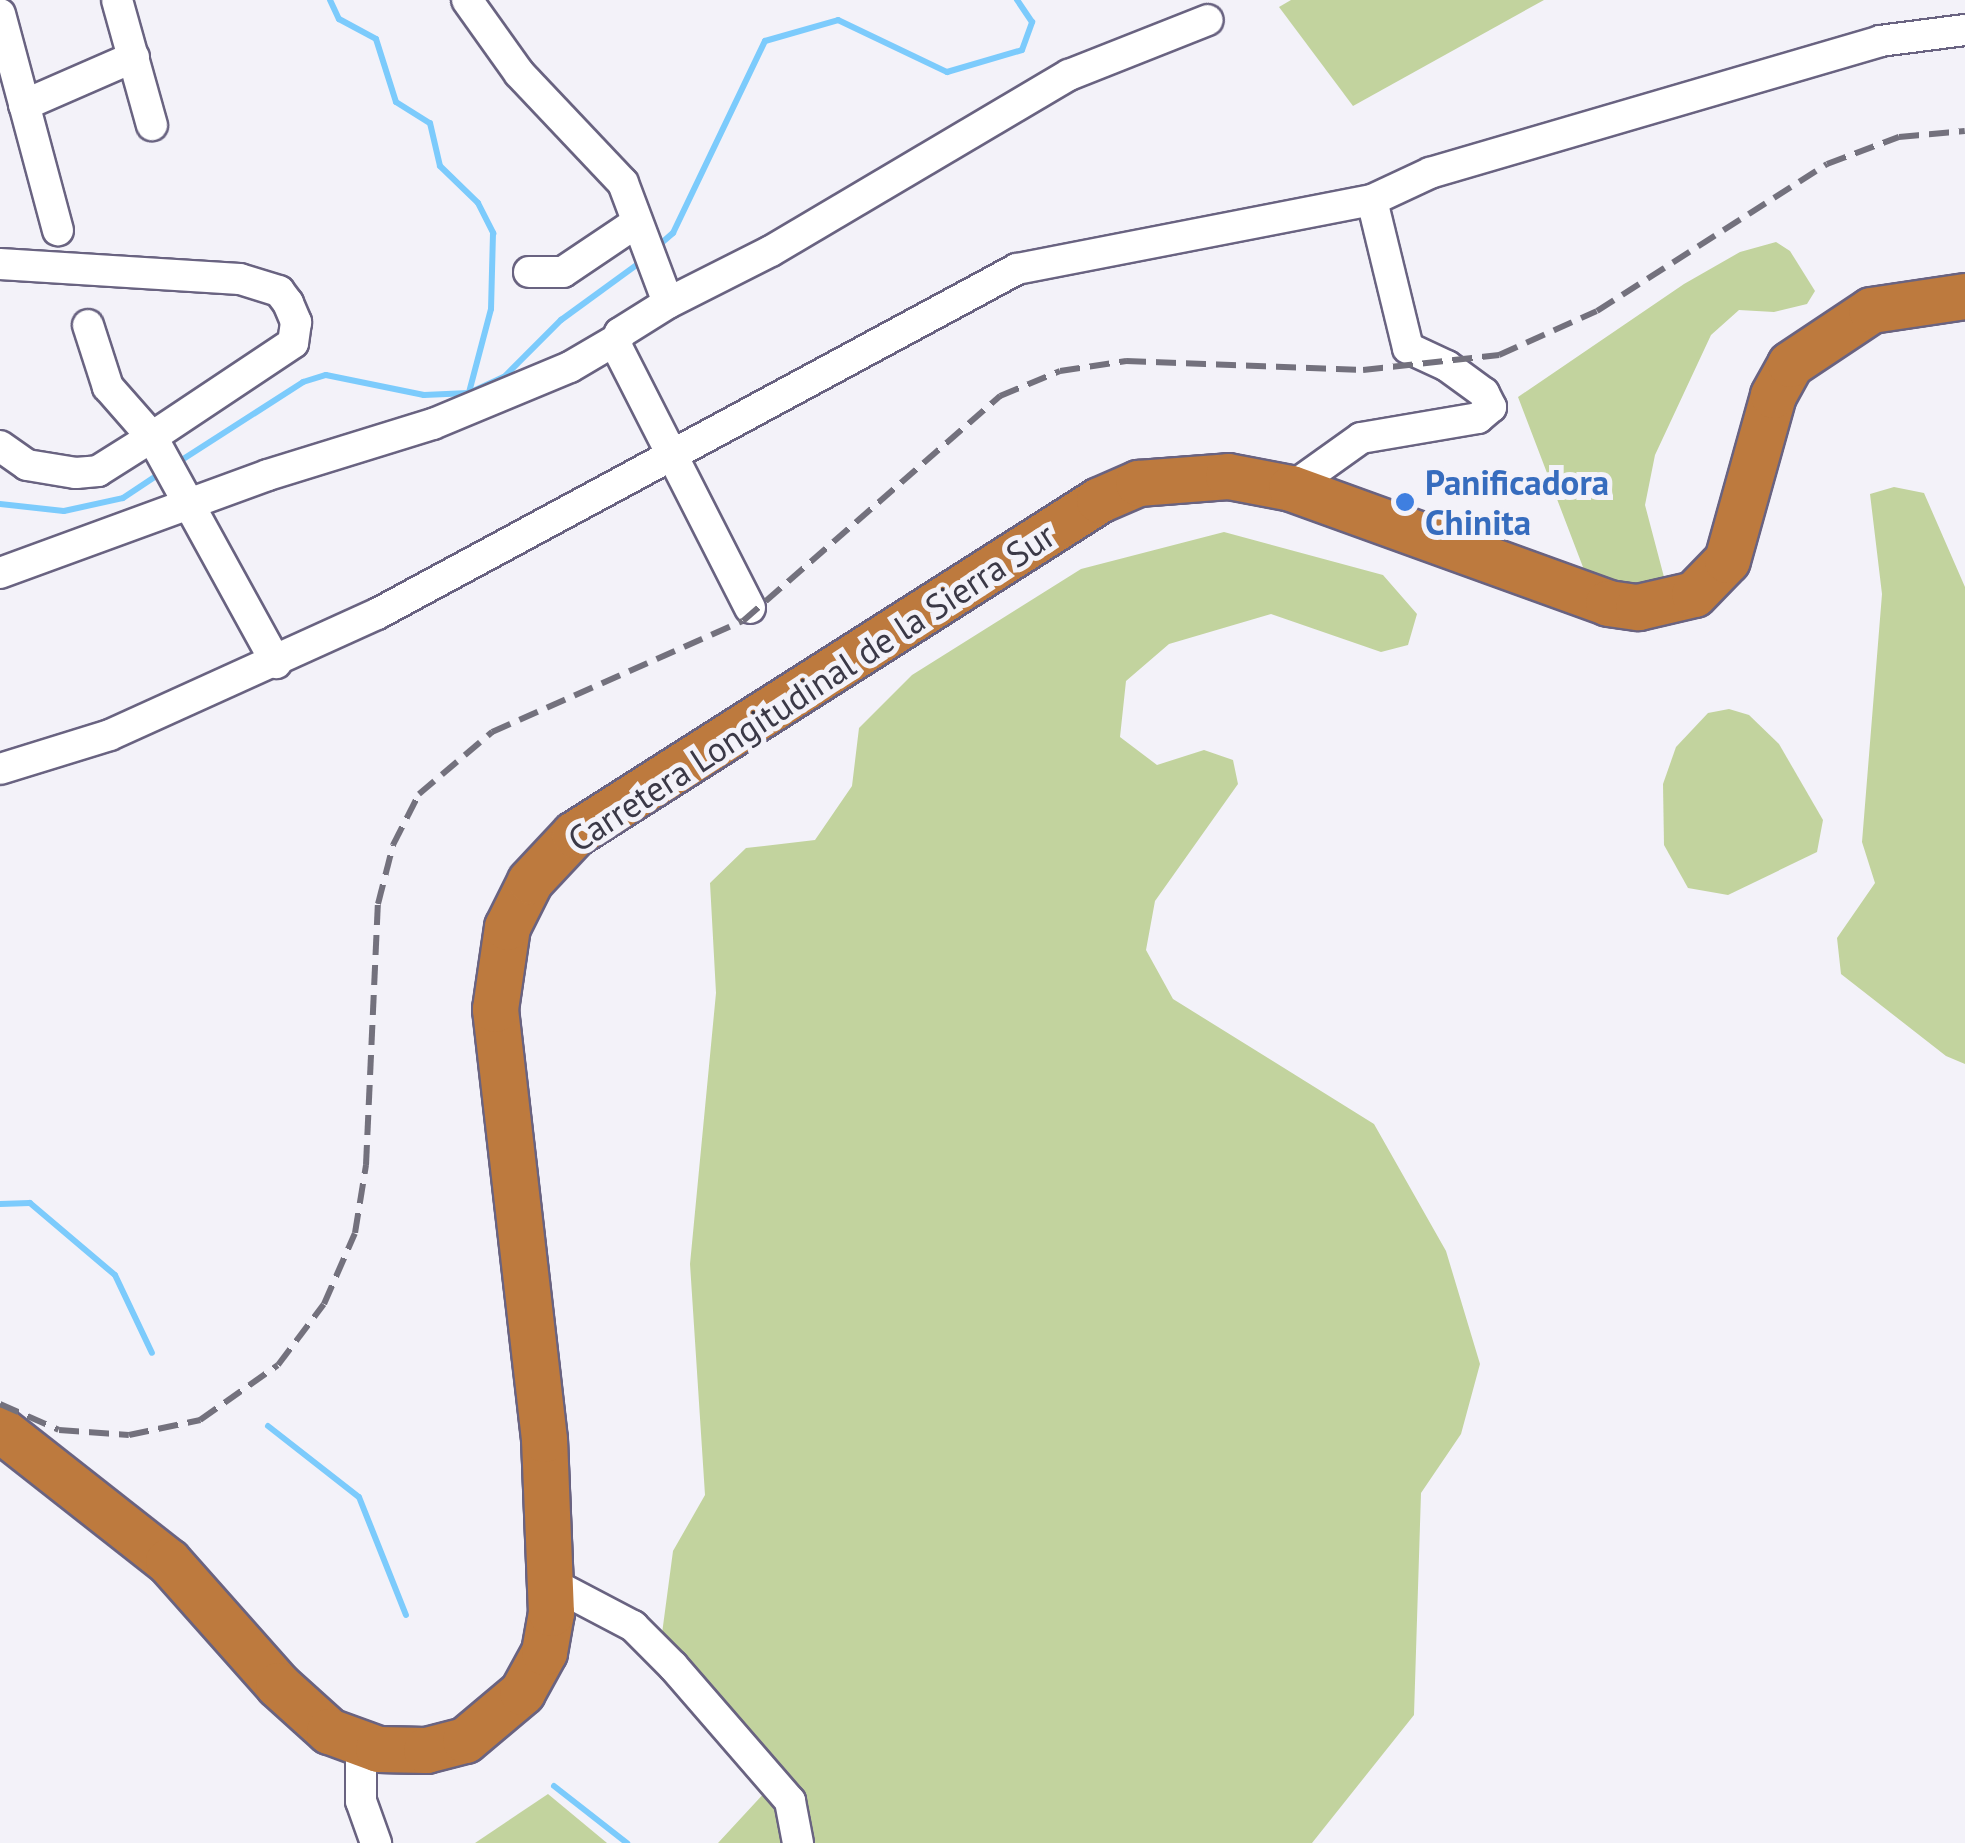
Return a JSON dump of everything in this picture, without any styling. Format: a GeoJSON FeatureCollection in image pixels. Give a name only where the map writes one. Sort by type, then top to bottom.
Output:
{"type":"FeatureCollection","features":[{"type":"Feature","properties":{"kind":"highway","name":"Carretera Longitudinal de la Sierra Sur"},"geometry":{"type":"LineString","coordinates":[[361,1747],[453,1745],[504,1710],[544,1652],[551,1583],[532,1306],[495,1052],[498,969],[507,927],[530,881],[574,834],[1099,500],[1138,482],[1184,475],[1291,488],[1608,603],[1668,602],[1694,594],[1727,560],[1773,395],[1790,364],[1870,310],[1965,296]]}},
{"type":"Feature","properties":{"kind":"highway"},"geometry":{"type":"LineString","coordinates":[[0,1429],[168,1561],[305,1714],[361,1747]]}},
{"type":"Feature","properties":{"kind":"street"},"geometry":{"type":"LineString","coordinates":[[117,0],[152,125]]}},
{"type":"Feature","properties":{"kind":"street"},"geometry":{"type":"LineString","coordinates":[[467,0],[518,73],[608,160],[664,293]]}},
{"type":"Feature","properties":{"kind":"street"},"geometry":{"type":"LineString","coordinates":[[0,14],[58,230]]}},
{"type":"Feature","properties":{"kind":"street"},"geometry":{"type":"LineString","coordinates":[[0,574],[434,424],[570,367],[616,340],[664,293],[772,251],[1070,75],[1208,20]]}},
{"type":"Feature","properties":{"kind":"street"},"geometry":{"type":"LineString","coordinates":[[0,770],[110,735],[276,664],[1018,269],[1372,200],[1430,173],[1880,41],[1965,30]]}},
{"type":"Feature","properties":{"kind":"street"},"geometry":{"type":"LineString","coordinates":[[24,105],[134,56]]}},
{"type":"Feature","properties":{"kind":"street"},"geometry":{"type":"LineString","coordinates":[[1291,488],[1360,438],[1478,418],[1491,407],[1484,393],[1446,366],[1408,348],[1372,200]]}},
{"type":"Feature","properties":{"kind":"street"},"geometry":{"type":"LineString","coordinates":[[528,272],[563,272],[639,229]]}},
{"type":"Feature","properties":{"kind":"street"},"geometry":{"type":"LineString","coordinates":[[0,264],[240,279],[279,291],[296,322],[293,343],[98,471],[76,473],[27,465],[0,446]]}},
{"type":"Feature","properties":{"kind":"street"},"geometry":{"type":"LineString","coordinates":[[88,325],[108,387],[152,438],[276,664]]}},
{"type":"Feature","properties":{"kind":"street"},"geometry":{"type":"LineString","coordinates":[[616,340],[750,608]]}},
{"type":"Feature","properties":{"kind":"street"},"geometry":{"type":"LineString","coordinates":[[551,1583],[633,1626],[673,1666],[790,1801],[798,1843]]}},
{"type":"Feature","properties":{"kind":"street"},"geometry":{"type":"LineString","coordinates":[[361,1747],[361,1800],[376,1843]]}},
{"type":"Feature","properties":{"kind":"green space"},"geometry":{"type":"Polygon","coordinates":[[[1291,0],[1544,0],[1353,106],[1279,7],[1291,0]]]}},
{"type":"Feature","properties":{"kind":"green space"},"geometry":{"type":"Polygon","coordinates":[[[1776,242],[1790,251],[1815,291],[1807,304],[1774,312],[1739,310],[1711,335],[1655,455],[1645,505],[1664,577],[1649,598],[1586,575],[1518,397],[1684,284],[1740,252],[1776,242]]]}},
{"type":"Feature","properties":{"kind":"green space"},"geometry":{"type":"Polygon","coordinates":[[[1894,487],[1924,493],[1965,587],[1965,1064],[1946,1056],[1841,974],[1837,938],[1875,883],[1862,842],[1882,594],[1870,494],[1894,487]]]}},
{"type":"Feature","properties":{"kind":"green space"},"geometry":{"type":"Polygon","coordinates":[[[1224,532],[1383,575],[1417,614],[1408,645],[1381,652],[1271,614],[1169,644],[1126,681],[1120,737],[1157,765],[1204,750],[1233,760],[1238,784],[1155,901],[1146,950],[1173,999],[1374,1124],[1446,1251],[1480,1364],[1461,1434],[1421,1493],[1414,1715],[1312,1843],[718,1843],[766,1791],[657,1671],[673,1551],[705,1495],[690,1264],[716,993],[710,883],[746,848],[815,840],[852,786],[859,728],[912,675],[1081,569],[1224,532]]]}},
{"type":"Feature","properties":{"kind":"green space"},"geometry":{"type":"Polygon","coordinates":[[[1729,709],[1749,715],[1779,744],[1823,820],[1817,852],[1728,895],[1688,888],[1664,845],[1663,784],[1676,747],[1708,713],[1729,709]]]}},
{"type":"Feature","properties":{"kind":"green space"},"geometry":{"type":"Polygon","coordinates":[[[548,1794],[607,1843],[475,1843],[548,1794]]]}},
{"type":"Feature","properties":{"kind":"waterway"},"geometry":{"type":"LineString","coordinates":[[330,0],[339,19],[376,39],[396,102],[430,123],[440,166],[478,203],[493,233],[491,309],[469,392]]}},
{"type":"Feature","properties":{"kind":"waterway"},"geometry":{"type":"LineString","coordinates":[[658,246],[673,233],[765,41],[838,20],[947,72],[1022,50],[1032,22],[1017,0]]}},
{"type":"Feature","properties":{"kind":"waterway"},"geometry":{"type":"LineString","coordinates":[[177,463],[303,382],[326,375],[424,395],[469,393],[504,377],[561,320],[642,261]]}},
{"type":"Feature","properties":{"kind":"waterway"},"geometry":{"type":"LineString","coordinates":[[0,504],[64,511],[123,498],[162,472]]}},
{"type":"Feature","properties":{"kind":"waterway"},"geometry":{"type":"LineString","coordinates":[[0,1204],[30,1203],[115,1275],[152,1353]]}},
{"type":"Feature","properties":{"kind":"waterway"},"geometry":{"type":"LineString","coordinates":[[268,1426],[359,1497],[406,1615]]}},
{"type":"Feature","properties":{"kind":"waterway"},"geometry":{"type":"LineString","coordinates":[[554,1786],[627,1843]]}},
{"type":"Feature","properties":{"kind":"railway"},"geometry":{"type":"LineString","coordinates":[[0,1404],[59,1430],[129,1435],[200,1420],[278,1365],[324,1304],[355,1233],[366,1165],[378,904],[393,845],[419,794],[492,732],[743,621],[1000,396],[1060,371],[1126,361],[1363,370],[1499,355],[1597,311],[1827,164],[1899,137],[1965,131]]}},
{"type":"Feature","properties":{"kind":"place","name":"Panificadora Chinita"},"geometry":{"type":"Point","coordinates":[1405,502]}}]}
